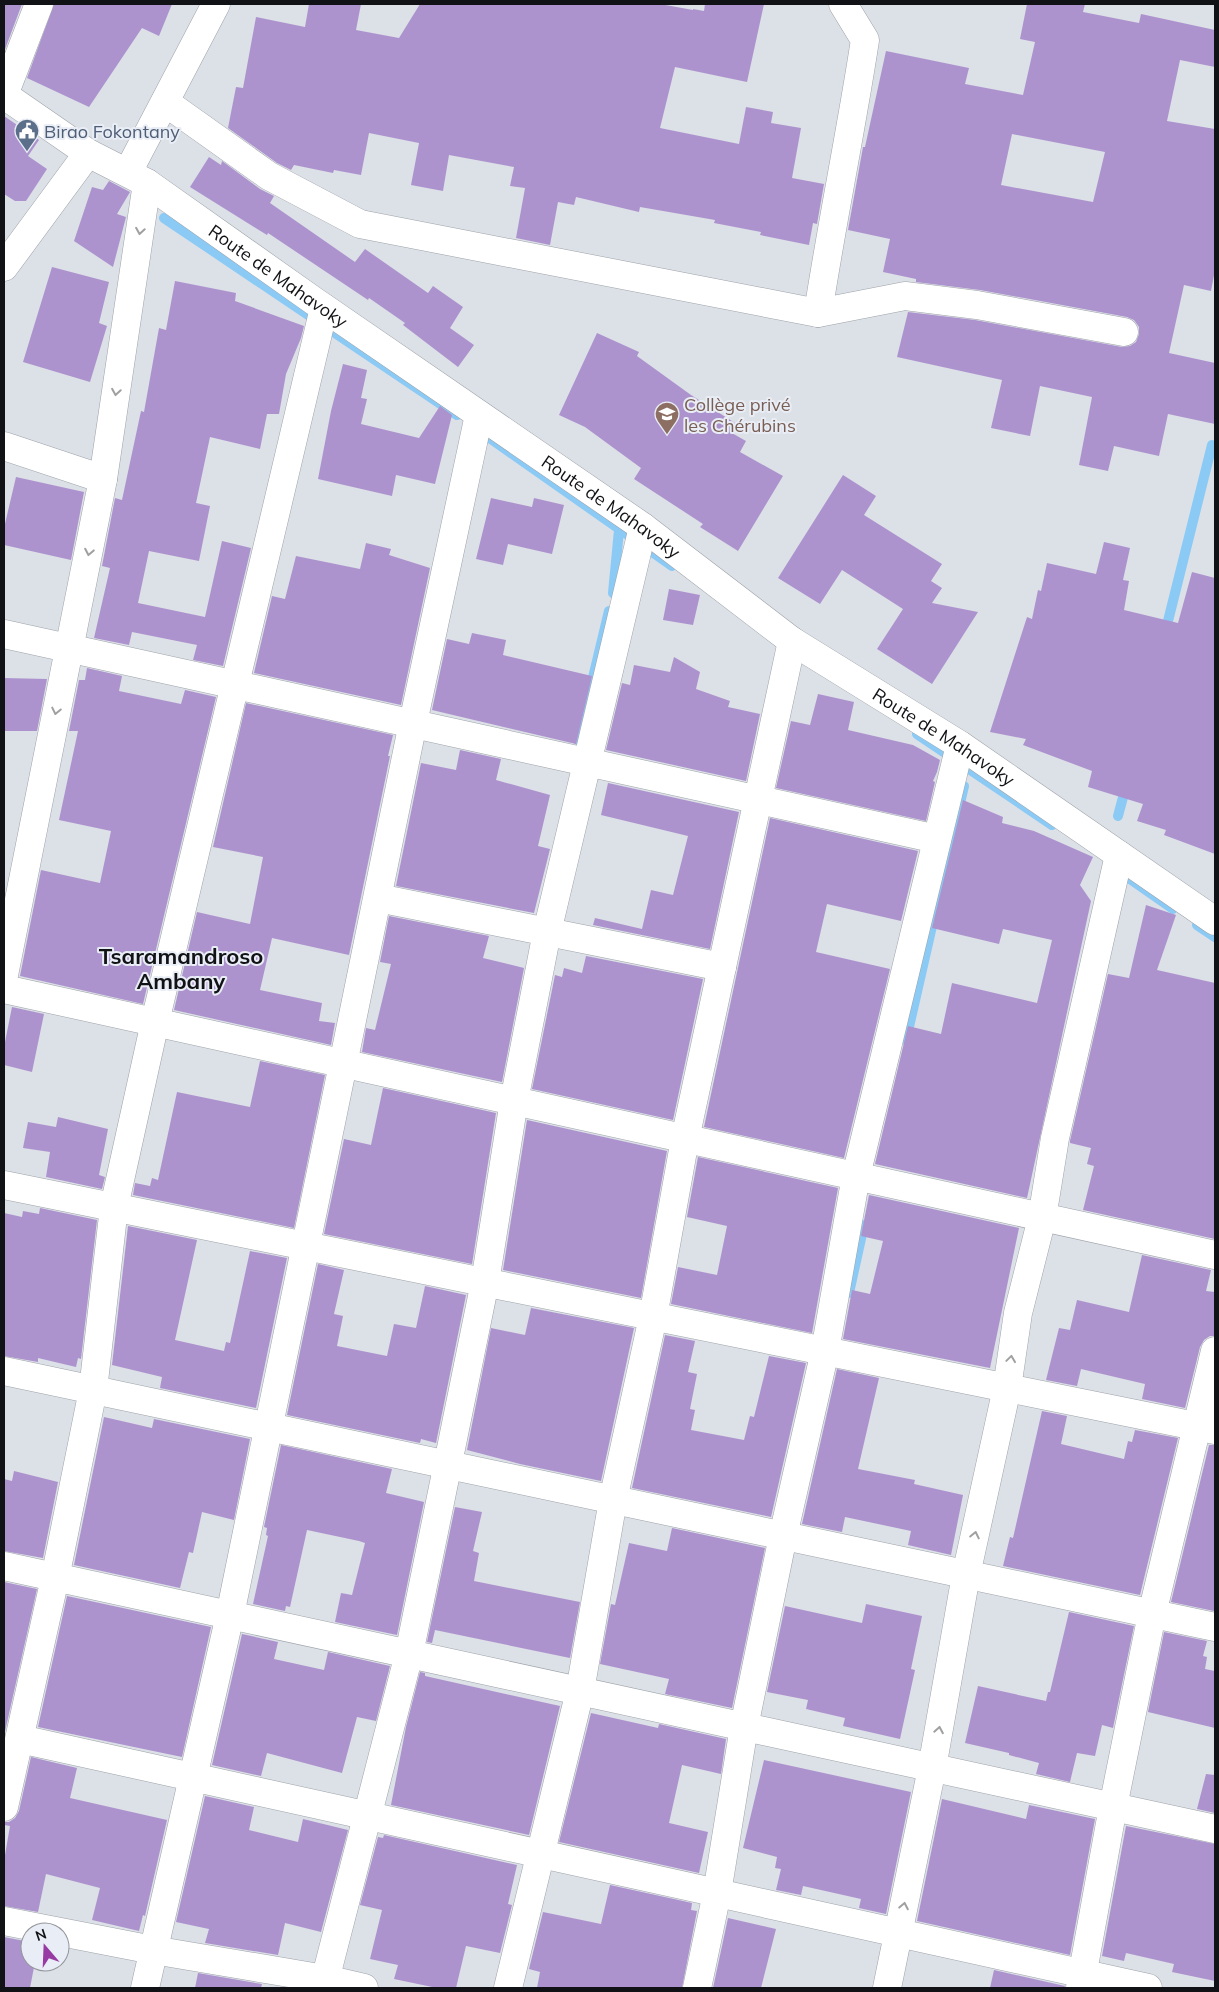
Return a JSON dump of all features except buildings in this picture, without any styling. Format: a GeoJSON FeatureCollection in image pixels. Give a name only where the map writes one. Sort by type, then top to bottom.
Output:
{"type":"FeatureCollection","features":[{"type":"Feature","properties":{"kind":"street"},"geometry":{"type":"LineString","coordinates":[[4,95],[40,4]]}},
{"type":"Feature","properties":{"kind":"street"},"geometry":{"type":"LineString","coordinates":[[4,975],[103,479],[138,177],[165,102],[216,4]]}},
{"type":"Feature","properties":{"kind":"street"},"geometry":{"type":"LineString","coordinates":[[818,313],[834,211],[854,110],[865,40],[843,4]]}},
{"type":"Feature","properties":{"kind":"street","name":"Route de Mahavoky"},"geometry":{"type":"LineString","coordinates":[[4,95],[88,153],[138,177],[324,308],[643,527],[792,641],[960,745],[1215,921]]}},
{"type":"Feature","properties":{"kind":"street"},"geometry":{"type":"LineString","coordinates":[[165,102],[269,176],[360,224],[818,313],[905,296],[977,305],[1124,332]]}},
{"type":"Feature","properties":{"kind":"street"},"geometry":{"type":"LineString","coordinates":[[4,267],[88,153]]}},
{"type":"Feature","properties":{"kind":"street"},"geometry":{"type":"LineString","coordinates":[[4,1807],[56,1578],[93,1390],[114,1207],[155,1022],[324,308]]}},
{"type":"Feature","properties":{"kind":"street"},"geometry":{"type":"LineString","coordinates":[[145,1988],[230,1615],[413,723],[479,415]]}},
{"type":"Feature","properties":{"kind":"street"},"geometry":{"type":"LineString","coordinates":[[4,446],[103,479]]}},
{"type":"Feature","properties":{"kind":"street"},"geometry":{"type":"LineString","coordinates":[[324,1984],[409,1654],[485,1282],[514,1101],[547,932],[643,527]]}},
{"type":"Feature","properties":{"kind":"street"},"geometry":{"type":"LineString","coordinates":[[4,634],[937,839]]}},
{"type":"Feature","properties":{"kind":"street"},"geometry":{"type":"LineString","coordinates":[[508,1988],[580,1691],[613,1500],[653,1317],[685,1139],[792,641]]}},
{"type":"Feature","properties":{"kind":"street"},"geometry":{"type":"LineString","coordinates":[[697,1988],[716,1893],[744,1727],[825,1351],[856,1176],[960,745]]}},
{"type":"Feature","properties":{"kind":"street"},"geometry":{"type":"LineString","coordinates":[[887,1988],[932,1768],[966,1575],[1007,1388],[1018,1313],[1042,1218],[1055,1138],[1119,855]]}},
{"type":"Feature","properties":{"kind":"street"},"geometry":{"type":"LineString","coordinates":[[378,898],[722,967]]}},
{"type":"Feature","properties":{"kind":"street"},"geometry":{"type":"LineString","coordinates":[[4,990],[1215,1255]]}},
{"type":"Feature","properties":{"kind":"street"},"geometry":{"type":"LineString","coordinates":[[4,1185],[1207,1429]]}},
{"type":"Feature","properties":{"kind":"street"},"geometry":{"type":"LineString","coordinates":[[1081,1981],[1112,1807],[1152,1614],[1207,1429],[1215,1351]]}},
{"type":"Feature","properties":{"kind":"street"},"geometry":{"type":"LineString","coordinates":[[4,1371],[1215,1627]]}},
{"type":"Feature","properties":{"kind":"street"},"geometry":{"type":"LineString","coordinates":[[4,1566],[1215,1830]]}},
{"type":"Feature","properties":{"kind":"street"},"geometry":{"type":"LineString","coordinates":[[20,1739],[898,1934],[1081,1981],[1148,1988]]}},
{"type":"Feature","properties":{"kind":"street"},"geometry":{"type":"LineString","coordinates":[[4,1921],[324,1984],[364,1988]]}},
{"type":"Feature","properties":{"kind":"waterway"},"geometry":{"type":"LineString","coordinates":[[164,218],[457,415]]}},
{"type":"Feature","properties":{"kind":"waterway"},"geometry":{"type":"LineString","coordinates":[[481,432],[672,566]]}},
{"type":"Feature","properties":{"kind":"waterway"},"geometry":{"type":"LineString","coordinates":[[1165,633],[1212,445]]}},
{"type":"Feature","properties":{"kind":"waterway"},"geometry":{"type":"LineString","coordinates":[[613,593],[619,530]]}},
{"type":"Feature","properties":{"kind":"waterway"},"geometry":{"type":"LineString","coordinates":[[578,740],[609,611]]}},
{"type":"Feature","properties":{"kind":"waterway"},"geometry":{"type":"LineString","coordinates":[[917,734],[1052,825]]}},
{"type":"Feature","properties":{"kind":"waterway"},"geometry":{"type":"LineString","coordinates":[[906,1040],[964,786]]}},
{"type":"Feature","properties":{"kind":"waterway"},"geometry":{"type":"LineString","coordinates":[[1118,816],[1126,786]]}},
{"type":"Feature","properties":{"kind":"waterway"},"geometry":{"type":"LineString","coordinates":[[1117,870],[1173,909]]}},
{"type":"Feature","properties":{"kind":"waterway"},"geometry":{"type":"LineString","coordinates":[[1197,925],[1215,937]]}},
{"type":"Feature","properties":{"kind":"waterway"},"geometry":{"type":"LineString","coordinates":[[849,1293],[864,1225]]}},
{"type":"Feature","properties":{"kind":"place","name":"Birao Fokontany"},"geometry":{"type":"Point","coordinates":[27,152]}},
{"type":"Feature","properties":{"kind":"place","name":"Collège privé les Chérubins"},"geometry":{"type":"Point","coordinates":[667,435]}},
{"type":"Feature","properties":{"kind":"district","name":"Tsaramandroso Ambany"},"geometry":{"type":"Point","coordinates":[181,968]}}]}
